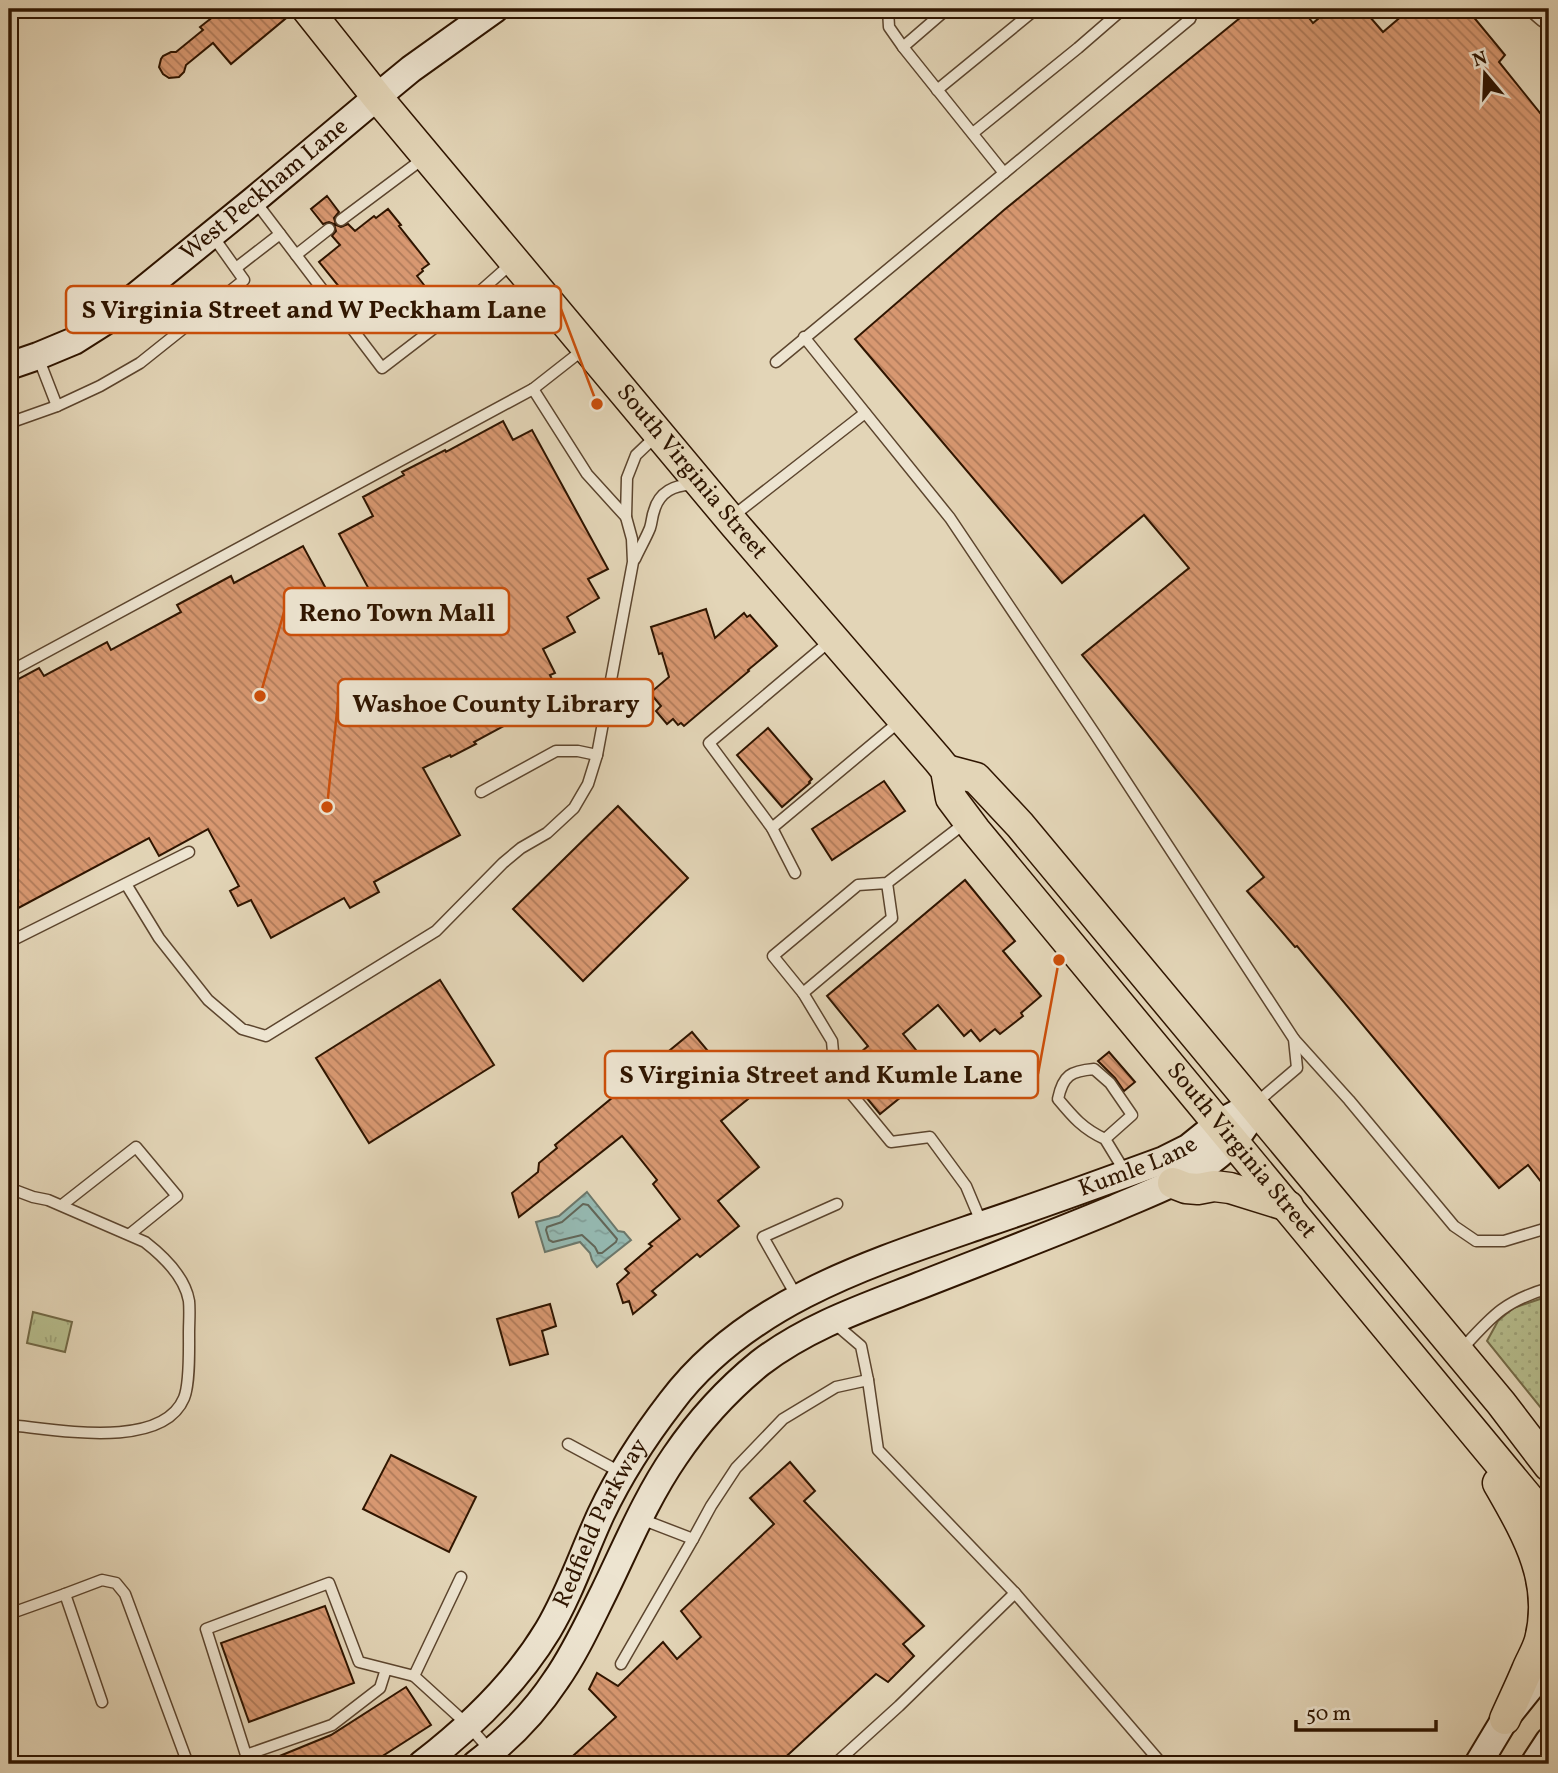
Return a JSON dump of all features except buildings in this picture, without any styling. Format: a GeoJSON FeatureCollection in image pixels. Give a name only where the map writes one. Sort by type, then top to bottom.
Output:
{"type":"FeatureCollection","features":[{"type":"Feature","properties":{"kind":"main road","name":"South Virginia Street"},"geometry":{"type":"LineString","coordinates":[[307,9],[377,97],[730,519],[946,771],[951,798],[968,821],[1549,1523]]}},
{"type":"Feature","properties":{"kind":"main road","name":"South Virginia Street"},"geometry":{"type":"LineString","coordinates":[[946,771],[976,778],[1020,825],[1547,1461]]}},
{"type":"Feature","properties":{"kind":"main road"},"geometry":{"type":"LineString","coordinates":[[1173,1183],[1186,1188],[1230,1188],[1288,1206]]}},
{"type":"Feature","properties":{"kind":"main road"},"geometry":{"type":"LineString","coordinates":[[1462,1419],[1528,1536],[1542,1580],[1545,1600],[1539,1643],[1505,1719]]}},
{"type":"Feature","properties":{"kind":"street","name":"West Peckham Lane"},"geometry":{"type":"LineString","coordinates":[[9,366],[74,341],[104,322],[411,69],[495,9]]}},
{"type":"Feature","properties":{"kind":"street","name":"Kumle Lane"},"geometry":{"type":"LineString","coordinates":[[832,1321],[1173,1183],[1196,1171],[1253,1105]]}},
{"type":"Feature","properties":{"kind":"street","name":"Kumle Lane"},"geometry":{"type":"LineString","coordinates":[[797,1297],[823,1284],[1125,1175],[1227,1132]]}},
{"type":"Feature","properties":{"kind":"street"},"geometry":{"type":"LineString","coordinates":[[797,1297],[832,1321]]}},
{"type":"Feature","properties":{"kind":"street","name":"Redfield Parkway"},"geometry":{"type":"LineString","coordinates":[[422,1764],[469,1726],[507,1685],[547,1631],[622,1473],[672,1400],[704,1365],[740,1335],[797,1297]]}},
{"type":"Feature","properties":{"kind":"street","name":"Redfield Parkway"},"geometry":{"type":"LineString","coordinates":[[490,1760],[561,1673],[578,1646],[640,1518],[674,1457],[698,1425],[728,1392],[760,1363],[794,1340],[832,1321]]}},
{"type":"Feature","properties":{"kind":"street"},"geometry":{"type":"LineString","coordinates":[[1478,1764],[1505,1719],[1549,1664]]}},
{"type":"Feature","properties":{"kind":"street"},"geometry":{"type":"LineString","coordinates":[[1534,1764],[1549,1741]]}},
{"type":"Feature","properties":{"kind":"lane"},"geometry":{"type":"LineString","coordinates":[[888,9],[889,27],[903,47],[1004,173]]}},
{"type":"Feature","properties":{"kind":"lane"},"geometry":{"type":"LineString","coordinates":[[903,47],[947,9]]}},
{"type":"Feature","properties":{"kind":"lane"},"geometry":{"type":"LineString","coordinates":[[937,90],[1036,9]]}},
{"type":"Feature","properties":{"kind":"lane"},"geometry":{"type":"LineString","coordinates":[[973,133],[1123,9]]}},
{"type":"Feature","properties":{"kind":"lane"},"geometry":{"type":"LineString","coordinates":[[776,362],[1190,19],[1194,9]]}},
{"type":"Feature","properties":{"kind":"lane"},"geometry":{"type":"LineString","coordinates":[[1528,9],[1542,22]]}},
{"type":"Feature","properties":{"kind":"lane"},"geometry":{"type":"LineString","coordinates":[[341,220],[427,155]]}},
{"type":"Feature","properties":{"kind":"lane"},"geometry":{"type":"LineString","coordinates":[[254,200],[382,368],[468,302],[515,261]]}},
{"type":"Feature","properties":{"kind":"lane"},"geometry":{"type":"LineString","coordinates":[[296,255],[329,229]]}},
{"type":"Feature","properties":{"kind":"lane"},"geometry":{"type":"LineString","coordinates":[[9,424],[100,386],[140,363],[244,279],[212,234]]}},
{"type":"Feature","properties":{"kind":"lane"},"geometry":{"type":"LineString","coordinates":[[236,268],[280,234]]}},
{"type":"Feature","properties":{"kind":"lane"},"geometry":{"type":"LineString","coordinates":[[154,280],[190,323]]}},
{"type":"Feature","properties":{"kind":"lane"},"geometry":{"type":"LineString","coordinates":[[804,337],[950,518],[1294,1038],[1454,1226],[1476,1241],[1504,1241],[1548,1228]]}},
{"type":"Feature","properties":{"kind":"lane"},"geometry":{"type":"LineString","coordinates":[[9,672],[533,389],[587,347]]}},
{"type":"Feature","properties":{"kind":"lane"},"geometry":{"type":"LineString","coordinates":[[38,356],[57,405]]}},
{"type":"Feature","properties":{"kind":"lane"},"geometry":{"type":"LineString","coordinates":[[533,389],[587,474],[626,517]]}},
{"type":"Feature","properties":{"kind":"lane"},"geometry":{"type":"LineString","coordinates":[[730,519],[866,413]]}},
{"type":"Feature","properties":{"kind":"lane"},"geometry":{"type":"LineString","coordinates":[[126,884],[159,939],[208,1000],[242,1029],[267,1036],[436,931],[503,863],[521,848],[547,833],[574,808],[588,784],[597,755],[633,562],[632,539],[626,517],[627,478],[636,455],[659,433]]}},
{"type":"Feature","properties":{"kind":"lane"},"geometry":{"type":"LineString","coordinates":[[633,562],[651,526],[654,509],[666,491],[680,485],[703,485]]}},
{"type":"Feature","properties":{"kind":"lane"},"geometry":{"type":"LineString","coordinates":[[795,873],[772,828],[709,743],[833,638]]}},
{"type":"Feature","properties":{"kind":"lane"},"geometry":{"type":"LineString","coordinates":[[772,828],[903,719]]}},
{"type":"Feature","properties":{"kind":"lane"},"geometry":{"type":"LineString","coordinates":[[481,792],[556,751],[578,751],[597,755]]}},
{"type":"Feature","properties":{"kind":"lane"},"geometry":{"type":"LineString","coordinates":[[968,821],[887,883],[858,885],[773,956],[803,993],[832,1041],[835,1074],[891,1142],[930,1137],[966,1186],[982,1225]]}},
{"type":"Feature","properties":{"kind":"lane"},"geometry":{"type":"LineString","coordinates":[[9,942],[189,852]]}},
{"type":"Feature","properties":{"kind":"lane"},"geometry":{"type":"LineString","coordinates":[[803,993],[892,918],[887,883]]}},
{"type":"Feature","properties":{"kind":"lane"},"geometry":{"type":"LineString","coordinates":[[1253,1105],[1297,1068],[1294,1038]]}},
{"type":"Feature","properties":{"kind":"lane"},"geometry":{"type":"LineString","coordinates":[[1105,1139],[1132,1115],[1110,1083],[1094,1069],[1076,1071],[1061,1084],[1058,1099],[1077,1122],[1105,1139],[1125,1175]]}},
{"type":"Feature","properties":{"kind":"lane"},"geometry":{"type":"LineString","coordinates":[[62,1205],[136,1147],[177,1196],[130,1234]]}},
{"type":"Feature","properties":{"kind":"lane"},"geometry":{"type":"LineString","coordinates":[[9,1188],[62,1205],[145,1241],[156,1250],[183,1284],[189,1301],[186,1395],[170,1416],[155,1424],[122,1433],[100,1434],[9,1425]]}},
{"type":"Feature","properties":{"kind":"lane"},"geometry":{"type":"LineString","coordinates":[[797,1297],[763,1237],[837,1204]]}},
{"type":"Feature","properties":{"kind":"lane"},"geometry":{"type":"LineString","coordinates":[[1458,1353],[1496,1313],[1512,1301],[1549,1287]]}},
{"type":"Feature","properties":{"kind":"lane"},"geometry":{"type":"LineString","coordinates":[[832,1321],[860,1346],[878,1450],[1016,1592],[1162,1764]]}},
{"type":"Feature","properties":{"kind":"lane"},"geometry":{"type":"LineString","coordinates":[[621,1664],[710,1506],[736,1468],[783,1419],[836,1387],[868,1380]]}},
{"type":"Feature","properties":{"kind":"lane"},"geometry":{"type":"LineString","coordinates":[[568,1444],[622,1473]]}},
{"type":"Feature","properties":{"kind":"lane"},"geometry":{"type":"LineString","coordinates":[[640,1518],[693,1539]]}},
{"type":"Feature","properties":{"kind":"lane"},"geometry":{"type":"LineString","coordinates":[[414,1676],[461,1577]]}},
{"type":"Feature","properties":{"kind":"lane"},"geometry":{"type":"LineString","coordinates":[[9,1614],[102,1580],[116,1583],[125,1594],[188,1764]]}},
{"type":"Feature","properties":{"kind":"lane"},"geometry":{"type":"LineString","coordinates":[[386,1669],[380,1688],[332,1725],[244,1759],[206,1629],[329,1583],[359,1662],[414,1676],[469,1726],[490,1760]]}},
{"type":"Feature","properties":{"kind":"lane"},"geometry":{"type":"LineString","coordinates":[[835,1764],[1016,1592]]}},
{"type":"Feature","properties":{"kind":"lane"},"geometry":{"type":"LineString","coordinates":[[65,1594],[102,1702]]}},
{"type":"Feature","properties":{"kind":"green space"},"geometry":{"type":"Polygon","coordinates":[[[1549,1296],[1549,1418],[1487,1341],[1498,1321],[1513,1308],[1549,1296]]]}},
{"type":"Feature","properties":{"kind":"green space"},"geometry":{"type":"Polygon","coordinates":[[[33,1312],[72,1322],[65,1352],[27,1343],[33,1312]]]}},
{"type":"Feature","properties":{"kind":"water"},"geometry":{"type":"Polygon","coordinates":[[[587,1192],[618,1231],[624,1232],[631,1240],[597,1267],[580,1242],[545,1252],[536,1222],[559,1216],[587,1192]]]}},
{"type":"Feature","properties":{"kind":"place","name":"S Virginia Street and W Peckham Lane"},"geometry":{"type":"Point","coordinates":[597,404]}},
{"type":"Feature","properties":{"kind":"place","name":"Reno Town Mall"},"geometry":{"type":"Point","coordinates":[260,696]}},
{"type":"Feature","properties":{"kind":"place","name":"Washoe County Library"},"geometry":{"type":"Point","coordinates":[327,807]}},
{"type":"Feature","properties":{"kind":"place","name":"S Virginia Street and Kumle Lane"},"geometry":{"type":"Point","coordinates":[1059,960]}}]}
